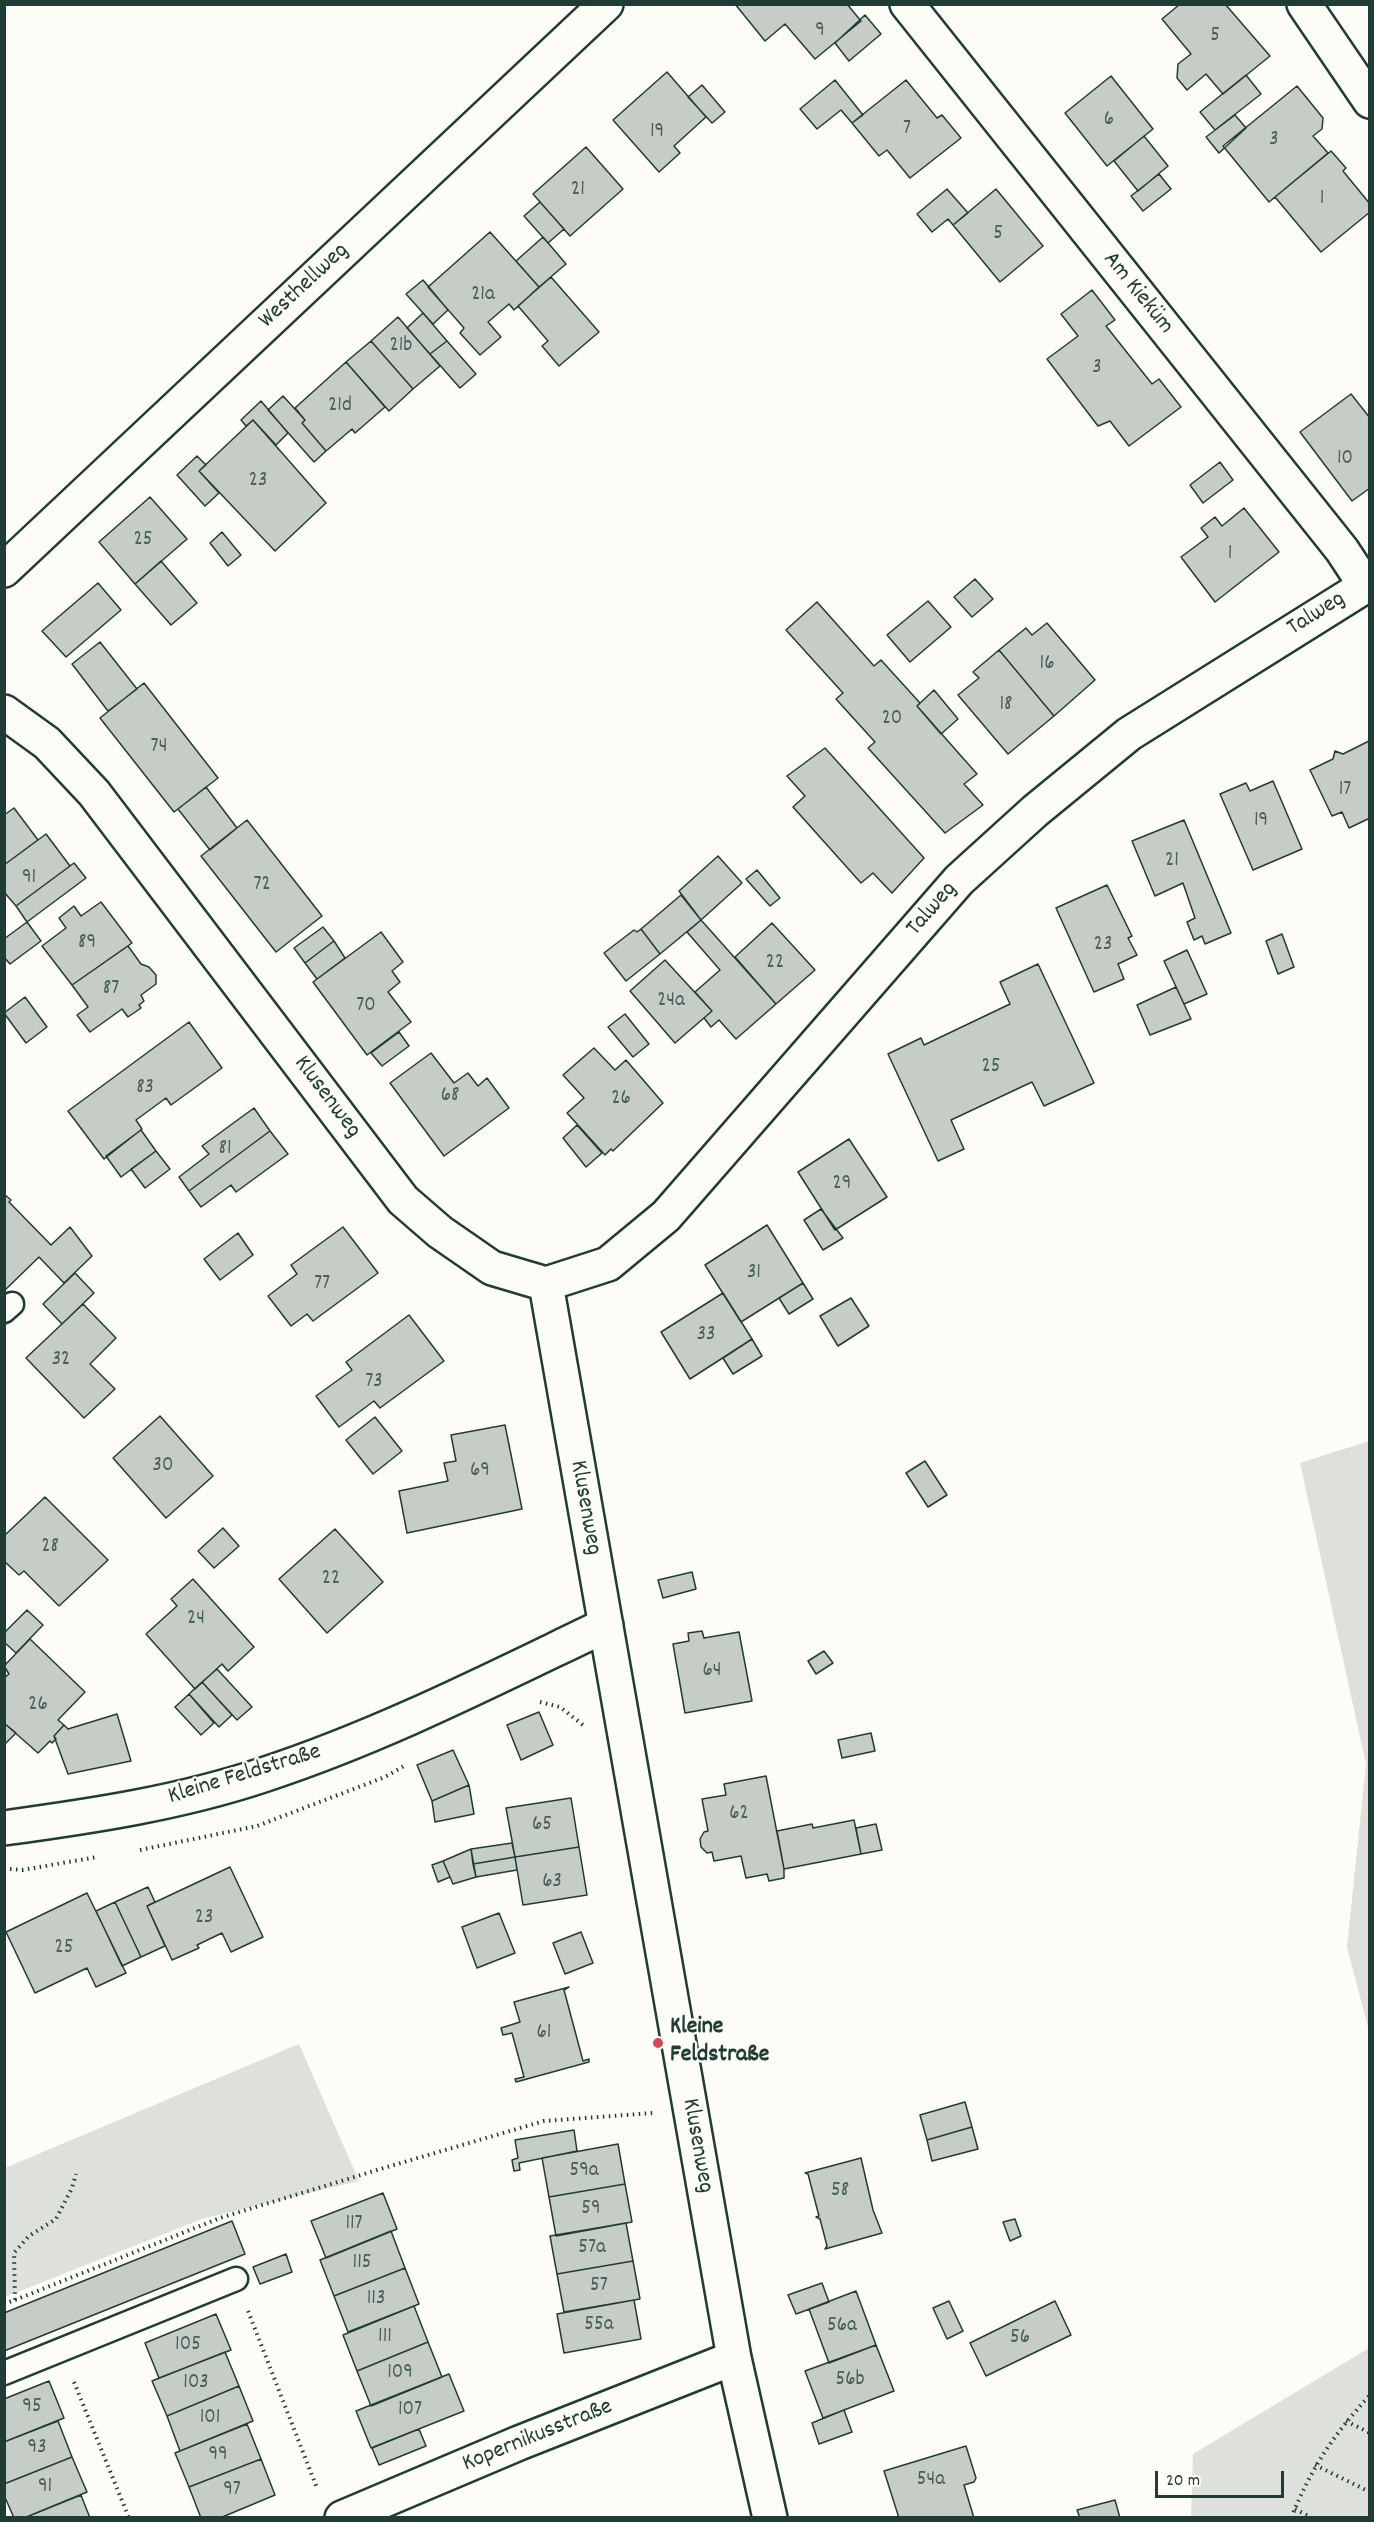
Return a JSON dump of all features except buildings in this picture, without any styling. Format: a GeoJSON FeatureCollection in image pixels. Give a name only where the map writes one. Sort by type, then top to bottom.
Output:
{"type":"FeatureCollection","features":[{"type":"Feature","properties":{"kind":"street","name":"Westhellweg"},"geometry":{"type":"LineString","coordinates":[[4,570],[606,4]]}},
{"type":"Feature","properties":{"kind":"street","name":"Am Kieküm"},"geometry":{"type":"LineString","coordinates":[[907,4],[1367,584]]}},
{"type":"Feature","properties":{"kind":"street"},"geometry":{"type":"LineString","coordinates":[[1304,4],[1370,101]]}},
{"type":"Feature","properties":{"kind":"street","name":"Talweg"},"geometry":{"type":"LineString","coordinates":[[546,1284],[608,1264],[666,1216],[959,880],[1035,811],[1129,734],[1367,584]]}},
{"type":"Feature","properties":{"kind":"street","name":"Klusenweg"},"geometry":{"type":"LineString","coordinates":[[4,712],[47,743],[94,793],[403,1200],[440,1232],[492,1268],[546,1284],[734,2358],[770,2517]]}},
{"type":"Feature","properties":{"kind":"street","name":"Kleine Feldstraße"},"geometry":{"type":"LineString","coordinates":[[4,1828],[138,1808],[262,1775],[394,1727],[606,1627]]}},
{"type":"Feature","properties":{"kind":"street","name":"Kopernikusstraße"},"geometry":{"type":"LineString","coordinates":[[331,2507],[519,2443],[734,2358]]}},
{"type":"Feature","properties":{"kind":"lane"},"geometry":{"type":"LineString","coordinates":[[4,2373],[236,2279]]}},
{"type":"Feature","properties":{"kind":"path"},"geometry":{"type":"LineString","coordinates":[[4,2304],[220,2218],[544,2121],[690,2111]]}},
{"type":"Feature","properties":{"kind":"path"},"geometry":{"type":"LineString","coordinates":[[15,2300],[14,2253],[29,2236],[56,2219],[76,2174]]}},
{"type":"Feature","properties":{"kind":"path"},"geometry":{"type":"LineString","coordinates":[[236,2279],[331,2507]]}},
{"type":"Feature","properties":{"kind":"path"},"geometry":{"type":"LineString","coordinates":[[61,2350],[129,2517]]}},
{"type":"Feature","properties":{"kind":"path"},"geometry":{"type":"LineString","coordinates":[[1291,2517],[1315,2465],[1346,2421],[1370,2395]]}},
{"type":"Feature","properties":{"kind":"path"},"geometry":{"type":"LineString","coordinates":[[1346,2421],[1370,2433]]}},
{"type":"Feature","properties":{"kind":"path"},"geometry":{"type":"LineString","coordinates":[[1315,2465],[1370,2492]]}},
{"type":"Feature","properties":{"kind":"path"},"geometry":{"type":"LineString","coordinates":[[1295,2509],[1312,2517]]}},
{"type":"Feature","properties":{"kind":"shaded area"},"geometry":{"type":"Polygon","coordinates":[[[1370,1441],[1369,2031],[1347,1947],[1366,1764],[1300,1463],[1370,1441]]]}},
{"type":"Feature","properties":{"kind":"shaded area"},"geometry":{"type":"Polygon","coordinates":[[[299,2044],[359,2181],[202,2219],[5,2297],[5,2168],[299,2044]]]}},
{"type":"Feature","properties":{"kind":"shaded area"},"geometry":{"type":"Polygon","coordinates":[[[1369,2348],[1369,2517],[1191,2517],[1193,2454],[1369,2348]]]}},
{"type":"Feature","properties":{"kind":"place","name":"Kleine Feldstraße"},"geometry":{"type":"Point","coordinates":[658,2043]}}]}
